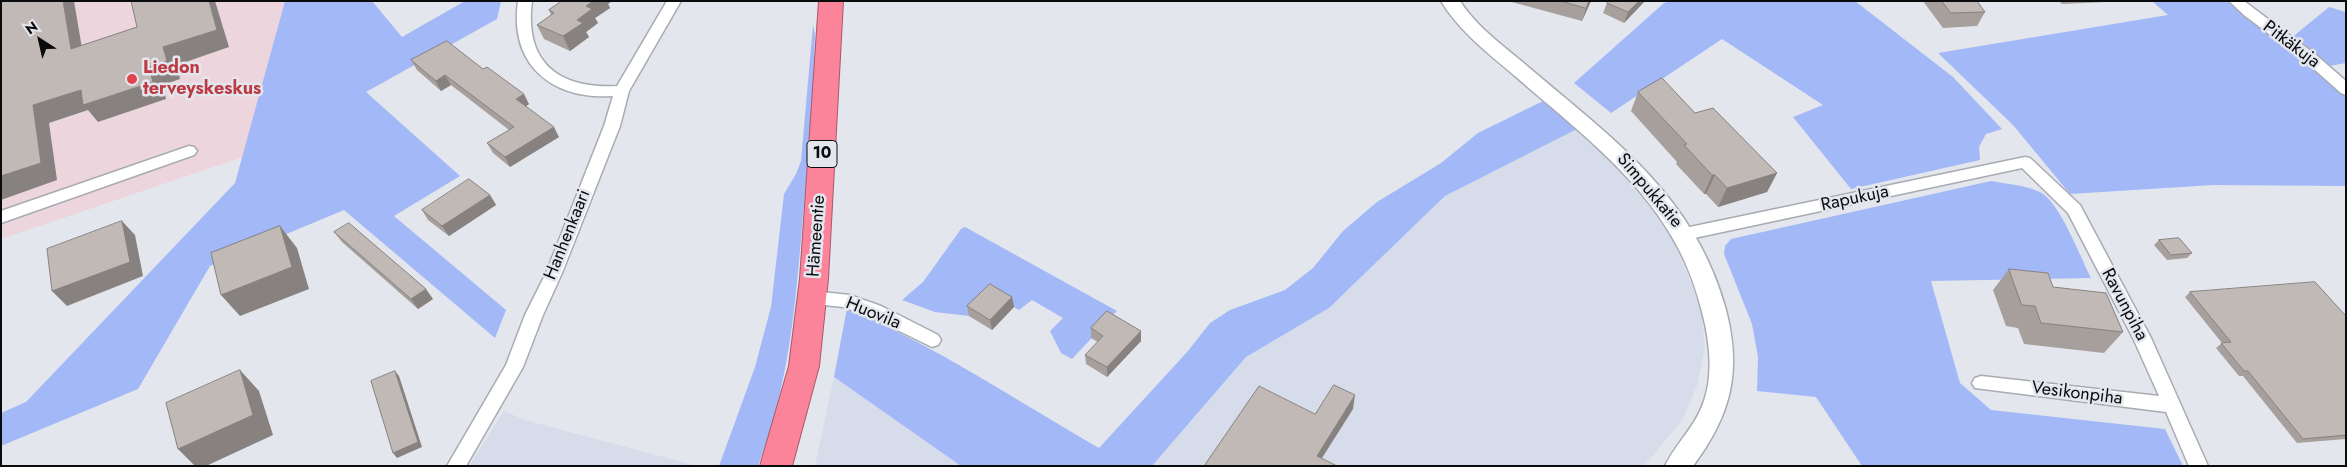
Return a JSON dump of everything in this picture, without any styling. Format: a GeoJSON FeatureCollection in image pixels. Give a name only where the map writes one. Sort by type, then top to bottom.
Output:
{"type":"FeatureCollection","features":[{"type":"Feature","properties":{"kind":"highway","name":"Hämeentie"},"geometry":{"type":"LineString","coordinates":[[776,466],[804,366],[820,200],[831,1]]}},
{"type":"Feature","properties":{"kind":"street"},"geometry":{"type":"LineString","coordinates":[[525,1],[524,40],[531,57],[545,73],[567,85],[589,91],[622,91]]}},
{"type":"Feature","properties":{"kind":"street","name":"Hanhenkaari"},"geometry":{"type":"LineString","coordinates":[[456,466],[514,367],[534,315],[554,273],[609,134],[622,91],[674,1]]}},
{"type":"Feature","properties":{"kind":"street","name":"Simpukkatie"},"geometry":{"type":"LineString","coordinates":[[1450,1],[1465,22],[1545,92],[1604,139],[1660,198],[1685,234],[1714,304],[1722,354],[1721,392],[1703,434],[1678,466]]}},
{"type":"Feature","properties":{"kind":"street","name":"Pitkäkuja"},"geometry":{"type":"LineString","coordinates":[[2236,1],[2263,25],[2326,71],[2346,90]]}},
{"type":"Feature","properties":{"kind":"street"},"geometry":{"type":"LineString","coordinates":[[1,217],[190,151]]}},
{"type":"Feature","properties":{"kind":"street","name":"Rapukuja"},"geometry":{"type":"LineString","coordinates":[[1685,234],[2025,162]]}},
{"type":"Feature","properties":{"kind":"street","name":"Ravunpiha"},"geometry":{"type":"LineString","coordinates":[[2025,162],[2074,209],[2142,338],[2199,466]]}},
{"type":"Feature","properties":{"kind":"street","name":"Huovila"},"geometry":{"type":"LineString","coordinates":[[812,298],[844,300],[875,311],[932,340]]}},
{"type":"Feature","properties":{"kind":"street","name":"Vesikonpiha"},"geometry":{"type":"LineString","coordinates":[[1980,382],[2173,405]]}},
{"type":"Feature","properties":{"kind":"shaded area","name":"Liedon terveyskeskus"},"geometry":{"type":"Polygon","coordinates":[[[1,1],[285,1],[243,157],[1,239],[1,1]]]}},
{"type":"Feature","properties":{"kind":"shaded area"},"geometry":{"type":"Polygon","coordinates":[[[285,1],[372,1],[402,37],[465,1],[501,1],[497,19],[366,92],[460,176],[394,216],[506,310],[495,338],[344,210],[210,266],[138,389],[1,446],[1,413],[26,402],[235,183],[285,1]]]}},
{"type":"Feature","properties":{"kind":"shaded area"},"geometry":{"type":"Polygon","coordinates":[[[1670,1],[1855,1],[1953,77],[2002,129],[1986,134],[1979,147],[1980,160],[1851,189],[1793,117],[1823,105],[1722,39],[1611,113],[1574,83],[1664,3],[1670,1]]]}},
{"type":"Feature","properties":{"kind":"shaded area"},"geometry":{"type":"Polygon","coordinates":[[[2152,1],[2230,1],[2335,84],[2346,95],[2346,186],[2213,185],[2070,194],[2013,125],[1938,53],[2168,15],[2152,1]]]}},
{"type":"Feature","properties":{"kind":"shaded area"},"geometry":{"type":"Polygon","coordinates":[[[2329,7],[2346,12],[2346,63],[2329,66],[2290,39],[2329,7]]]}},
{"type":"Feature","properties":{"kind":"shaded area"},"geometry":{"type":"Polygon","coordinates":[[[813,25],[815,34],[812,107],[796,289],[789,348],[777,407],[758,466],[719,466],[755,367],[771,307],[784,194],[796,174],[801,161],[813,25]]]}},
{"type":"Feature","properties":{"kind":"shaded area"},"geometry":{"type":"Polygon","coordinates":[[[1543,101],[1577,129],[1445,196],[1329,308],[1246,357],[1152,466],[961,466],[834,377],[847,308],[944,356],[1099,448],[1188,351],[1210,323],[1230,310],[1285,290],[1313,268],[1343,231],[1377,202],[1441,163],[1478,133],[1543,101]]]}},
{"type":"Feature","properties":{"kind":"shaded area"},"geometry":{"type":"Polygon","coordinates":[[[1577,129],[1625,172],[1650,202],[1670,233],[1701,307],[1705,348],[1698,383],[1683,419],[1644,466],[1152,466],[1246,357],[1329,308],[1445,196],[1577,129]]]}},
{"type":"Feature","properties":{"kind":"shaded area"},"geometry":{"type":"Polygon","coordinates":[[[1991,181],[2028,188],[2040,192],[2047,198],[2062,218],[2091,278],[1931,281],[1960,383],[1991,410],[2165,429],[2183,466],[1862,466],[1816,397],[1757,391],[1758,357],[1752,324],[1724,254],[1725,246],[1731,239],[1991,181]]]}},
{"type":"Feature","properties":{"kind":"shaded area"},"geometry":{"type":"Polygon","coordinates":[[[965,227],[1117,311],[1072,359],[1061,353],[1050,331],[1063,318],[1032,300],[1019,310],[991,294],[969,316],[935,312],[902,300],[923,282],[961,229],[965,227]]]}},
{"type":"Feature","properties":{"kind":"shaded area"},"geometry":{"type":"Polygon","coordinates":[[[834,377],[961,466],[815,466],[834,377]]]}},
{"type":"Feature","properties":{"kind":"shaded area"},"geometry":{"type":"Polygon","coordinates":[[[504,411],[525,420],[697,466],[469,466],[504,411]]]}},
{"type":"Feature","properties":{"kind":"building"},"geometry":{"type":"Polygon","coordinates":[[[1,1],[63,1],[71,49],[137,27],[131,1],[209,1],[217,30],[163,47],[167,61],[149,67],[153,82],[83,105],[81,90],[33,105],[41,163],[1,176],[1,1]]]}},
{"type":"Feature","properties":{"kind":"building"},"geometry":{"type":"Polygon","coordinates":[[[562,1],[593,1],[586,6],[592,9],[577,20],[583,23],[563,36],[537,25],[554,13],[549,10],[562,1]]]}},
{"type":"Feature","properties":{"kind":"building"},"geometry":{"type":"Polygon","coordinates":[[[1561,1],[1589,1],[1586,8],[1561,1]]]}},
{"type":"Feature","properties":{"kind":"building"},"geometry":{"type":"Polygon","coordinates":[[[1608,1],[1639,1],[1628,12],[1607,3],[1608,1]]]}},
{"type":"Feature","properties":{"kind":"building"},"geometry":{"type":"Polygon","coordinates":[[[1942,1],[1977,1],[1985,12],[1951,13],[1942,1]]]}},
{"type":"Feature","properties":{"kind":"building"},"geometry":{"type":"Polygon","coordinates":[[[447,41],[483,69],[487,67],[524,94],[516,99],[554,127],[505,157],[487,143],[514,127],[445,75],[436,81],[411,60],[447,41]]]}},
{"type":"Feature","properties":{"kind":"building"},"geometry":{"type":"Polygon","coordinates":[[[1662,78],[1695,113],[1713,108],[1777,173],[1727,188],[1684,145],[1687,144],[1638,92],[1662,78]]]}},
{"type":"Feature","properties":{"kind":"building"},"geometry":{"type":"Polygon","coordinates":[[[469,179],[490,195],[442,226],[422,210],[469,179]]]}},
{"type":"Feature","properties":{"kind":"building"},"geometry":{"type":"Polygon","coordinates":[[[122,221],[130,262],[52,291],[47,249],[122,221]]]}},
{"type":"Feature","properties":{"kind":"building"},"geometry":{"type":"Polygon","coordinates":[[[349,223],[426,289],[411,299],[334,232],[349,223]]]}},
{"type":"Feature","properties":{"kind":"building"},"geometry":{"type":"Polygon","coordinates":[[[280,226],[292,267],[221,295],[211,253],[280,226]]]}},
{"type":"Feature","properties":{"kind":"building"},"geometry":{"type":"Polygon","coordinates":[[[2179,238],[2192,253],[2171,255],[2159,240],[2179,238]]]}},
{"type":"Feature","properties":{"kind":"building"},"geometry":{"type":"Polygon","coordinates":[[[2009,269],[2048,273],[2053,287],[2106,293],[2123,332],[2041,323],[2035,306],[2022,305],[2009,269]]]}},
{"type":"Feature","properties":{"kind":"building"},"geometry":{"type":"Polygon","coordinates":[[[2315,282],[2346,316],[2346,435],[2303,439],[2248,371],[2244,371],[2221,343],[2231,342],[2190,292],[2315,282]]]}},
{"type":"Feature","properties":{"kind":"building"},"geometry":{"type":"Polygon","coordinates":[[[990,284],[1012,297],[990,320],[967,306],[990,284]]]}},
{"type":"Feature","properties":{"kind":"building"},"geometry":{"type":"Polygon","coordinates":[[[1107,311],[1141,331],[1107,367],[1085,355],[1103,336],[1091,328],[1107,311]]]}},
{"type":"Feature","properties":{"kind":"building"},"geometry":{"type":"Polygon","coordinates":[[[240,370],[253,415],[178,449],[166,403],[240,370]]]}},
{"type":"Feature","properties":{"kind":"building"},"geometry":{"type":"Polygon","coordinates":[[[395,371],[418,442],[393,453],[371,381],[395,371]]]}},
{"type":"Feature","properties":{"kind":"building"},"geometry":{"type":"Polygon","coordinates":[[[1334,385],[1355,395],[1317,456],[1337,466],[1204,466],[1259,386],[1315,414],[1334,385]]]}},
{"type":"Feature","properties":{"kind":"place","name":"Liedon terveyskeskus"},"geometry":{"type":"Point","coordinates":[132,79]}}]}
